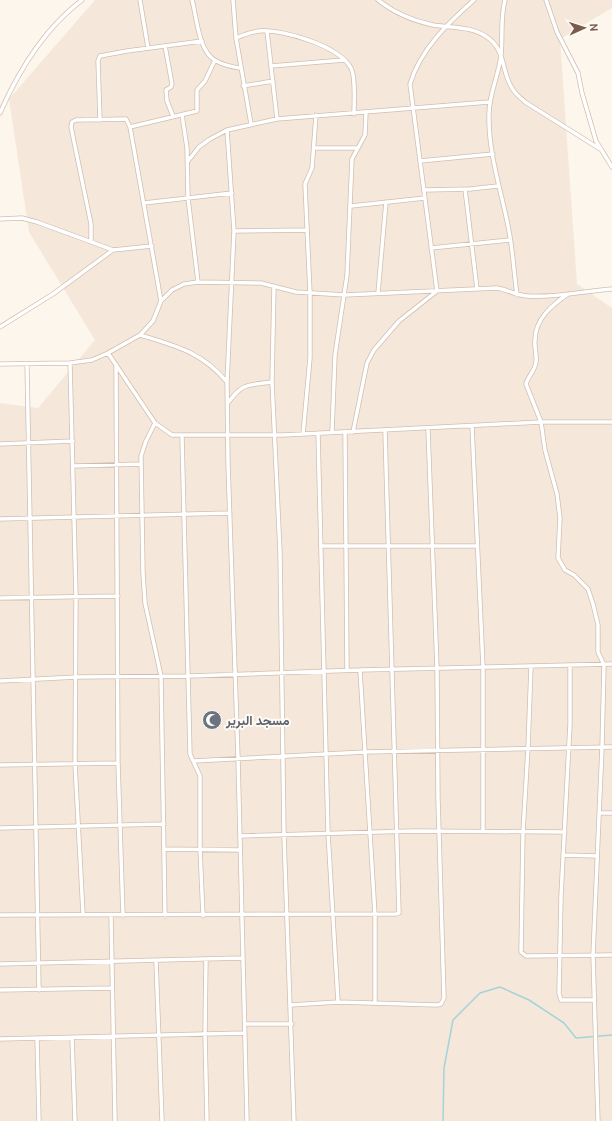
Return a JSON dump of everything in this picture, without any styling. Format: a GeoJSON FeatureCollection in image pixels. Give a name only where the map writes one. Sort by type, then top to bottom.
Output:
{"type":"FeatureCollection","features":[{"type":"Feature","properties":{"kind":"street"},"geometry":{"type":"LineString","coordinates":[[0,113],[12,85],[31,57],[51,31],[82,0]]}},
{"type":"Feature","properties":{"kind":"street"},"geometry":{"type":"LineString","coordinates":[[140,0],[148,48]]}},
{"type":"Feature","properties":{"kind":"street"},"geometry":{"type":"LineString","coordinates":[[192,0],[202,41],[209,56],[223,65],[240,68]]}},
{"type":"Feature","properties":{"kind":"street"},"geometry":{"type":"LineString","coordinates":[[233,0],[240,68],[251,124]]}},
{"type":"Feature","properties":{"kind":"street"},"geometry":{"type":"LineString","coordinates":[[378,0],[390,9],[432,25],[463,28],[480,33],[494,42],[501,54],[512,88],[517,94],[525,102],[600,149]]}},
{"type":"Feature","properties":{"kind":"street"},"geometry":{"type":"LineString","coordinates":[[437,291],[410,84],[414,73],[444,26],[474,0]]}},
{"type":"Feature","properties":{"kind":"street"},"geometry":{"type":"LineString","coordinates":[[506,0],[500,36],[501,54],[498,74],[489,102],[489,122],[498,186],[510,240],[517,295]]}},
{"type":"Feature","properties":{"kind":"street"},"geometry":{"type":"LineString","coordinates":[[546,0],[557,32],[578,73],[584,102],[600,149],[612,168]]}},
{"type":"Feature","properties":{"kind":"street"},"geometry":{"type":"LineString","coordinates":[[236,38],[250,33],[267,31],[311,41],[344,60],[350,66],[353,75],[354,114]]}},
{"type":"Feature","properties":{"kind":"street"},"geometry":{"type":"LineString","coordinates":[[267,31],[277,119]]}},
{"type":"Feature","properties":{"kind":"street"},"geometry":{"type":"LineString","coordinates":[[100,120],[99,58],[102,55],[202,41]]}},
{"type":"Feature","properties":{"kind":"street"},"geometry":{"type":"LineString","coordinates":[[165,46],[172,84],[171,87],[166,90],[166,97],[173,116]]}},
{"type":"Feature","properties":{"kind":"street"},"geometry":{"type":"LineString","coordinates":[[130,127],[197,111],[197,90],[204,83],[215,60]]}},
{"type":"Feature","properties":{"kind":"street"},"geometry":{"type":"LineString","coordinates":[[271,66],[344,60]]}},
{"type":"Feature","properties":{"kind":"street"},"geometry":{"type":"LineString","coordinates":[[243,86],[273,81]]}},
{"type":"Feature","properties":{"kind":"street"},"geometry":{"type":"LineString","coordinates":[[188,161],[199,147],[210,139],[227,130],[251,124],[277,119],[316,115],[366,114],[412,108],[489,102]]}},
{"type":"Feature","properties":{"kind":"street"},"geometry":{"type":"LineString","coordinates":[[332,432],[336,355],[345,295],[352,159],[365,135],[366,114]]}},
{"type":"Feature","properties":{"kind":"street"},"geometry":{"type":"LineString","coordinates":[[182,115],[188,161],[188,198],[198,282]]}},
{"type":"Feature","properties":{"kind":"street"},"geometry":{"type":"LineString","coordinates":[[303,434],[310,358],[310,293],[305,184],[312,168],[316,115]]}},
{"type":"Feature","properties":{"kind":"street"},"geometry":{"type":"LineString","coordinates":[[91,242],[91,224],[71,128],[72,122],[76,120],[126,119],[130,127],[161,302]]}},
{"type":"Feature","properties":{"kind":"street"},"geometry":{"type":"LineString","coordinates":[[227,130],[234,231],[227,382],[228,435],[247,1121]]}},
{"type":"Feature","properties":{"kind":"street"},"geometry":{"type":"LineString","coordinates":[[314,148],[358,148]]}},
{"type":"Feature","properties":{"kind":"street"},"geometry":{"type":"LineString","coordinates":[[420,161],[493,154]]}},
{"type":"Feature","properties":{"kind":"street"},"geometry":{"type":"LineString","coordinates":[[424,190],[465,189],[498,186]]}},
{"type":"Feature","properties":{"kind":"street"},"geometry":{"type":"LineString","coordinates":[[465,189],[477,289]]}},
{"type":"Feature","properties":{"kind":"street"},"geometry":{"type":"LineString","coordinates":[[144,203],[232,193]]}},
{"type":"Feature","properties":{"kind":"street"},"geometry":{"type":"LineString","coordinates":[[350,206],[425,198]]}},
{"type":"Feature","properties":{"kind":"street"},"geometry":{"type":"LineString","coordinates":[[378,293],[386,202]]}},
{"type":"Feature","properties":{"kind":"street"},"geometry":{"type":"LineString","coordinates":[[0,219],[22,218],[113,250],[152,246]]}},
{"type":"Feature","properties":{"kind":"street"},"geometry":{"type":"LineString","coordinates":[[234,231],[306,230]]}},
{"type":"Feature","properties":{"kind":"street"},"geometry":{"type":"LineString","coordinates":[[431,248],[472,246],[510,240]]}},
{"type":"Feature","properties":{"kind":"street"},"geometry":{"type":"LineString","coordinates":[[0,327],[53,294],[113,250]]}},
{"type":"Feature","properties":{"kind":"street"},"geometry":{"type":"LineString","coordinates":[[0,364],[27,365],[70,363],[92,360],[108,354],[140,335],[153,321],[161,302],[172,290],[184,284],[198,282],[261,282],[296,292],[345,295],[497,288],[507,290],[517,295],[539,297],[611,290]]}},
{"type":"Feature","properties":{"kind":"street"},"geometry":{"type":"LineString","coordinates":[[274,286],[272,382],[280,552],[284,835],[292,1024],[294,1121]]}},
{"type":"Feature","properties":{"kind":"street"},"geometry":{"type":"LineString","coordinates":[[353,432],[368,363],[374,350],[399,321],[437,291]]}},
{"type":"Feature","properties":{"kind":"street"},"geometry":{"type":"LineString","coordinates":[[568,294],[544,314],[537,328],[535,340],[536,361],[534,369],[526,384],[541,422],[545,450],[557,494],[560,518],[558,558],[565,570],[574,575],[588,589],[598,625],[598,652],[604,665],[593,955],[598,1121]]}},
{"type":"Feature","properties":{"kind":"street"},"geometry":{"type":"LineString","coordinates":[[140,335],[196,354],[217,370],[227,382]]}},
{"type":"Feature","properties":{"kind":"street"},"geometry":{"type":"LineString","coordinates":[[108,354],[155,423],[172,436],[318,434],[332,432],[428,429],[541,422],[612,422]]}},
{"type":"Feature","properties":{"kind":"street"},"geometry":{"type":"LineString","coordinates":[[70,363],[76,596],[77,825],[83,914]]}},
{"type":"Feature","properties":{"kind":"street"},"geometry":{"type":"LineString","coordinates":[[116,364],[118,763],[123,916]]}},
{"type":"Feature","properties":{"kind":"street"},"geometry":{"type":"LineString","coordinates":[[27,365],[33,598],[36,764],[35,827],[39,990]]}},
{"type":"Feature","properties":{"kind":"street"},"geometry":{"type":"LineString","coordinates":[[228,404],[237,390],[272,382]]}},
{"type":"Feature","properties":{"kind":"street"},"geometry":{"type":"LineString","coordinates":[[155,423],[146,441],[141,456],[143,573],[145,603],[161,676],[165,916]]}},
{"type":"Feature","properties":{"kind":"street"},"geometry":{"type":"LineString","coordinates":[[472,426],[483,667],[483,831]]}},
{"type":"Feature","properties":{"kind":"street"},"geometry":{"type":"LineString","coordinates":[[291,1005],[338,1002],[437,1005],[441,1004],[444,998],[439,831],[439,752],[434,546],[428,429]]}},
{"type":"Feature","properties":{"kind":"street"},"geometry":{"type":"LineString","coordinates":[[0,915],[375,915],[396,914],[400,911],[396,832],[390,546],[385,431]]}},
{"type":"Feature","properties":{"kind":"street"},"geometry":{"type":"LineString","coordinates":[[345,432],[347,670]]}},
{"type":"Feature","properties":{"kind":"street"},"geometry":{"type":"LineString","coordinates":[[318,434],[328,833],[338,1002]]}},
{"type":"Feature","properties":{"kind":"street"},"geometry":{"type":"LineString","coordinates":[[182,437],[190,754],[200,776],[200,848],[203,916]]}},
{"type":"Feature","properties":{"kind":"street"},"geometry":{"type":"LineString","coordinates":[[0,444],[73,441]]}},
{"type":"Feature","properties":{"kind":"street"},"geometry":{"type":"LineString","coordinates":[[73,466],[142,464]]}},
{"type":"Feature","properties":{"kind":"street"},"geometry":{"type":"LineString","coordinates":[[0,519],[230,513]]}},
{"type":"Feature","properties":{"kind":"street"},"geometry":{"type":"LineString","coordinates":[[322,546],[477,546]]}},
{"type":"Feature","properties":{"kind":"street"},"geometry":{"type":"LineString","coordinates":[[0,598],[118,596]]}},
{"type":"Feature","properties":{"kind":"street"},"geometry":{"type":"LineString","coordinates":[[0,681],[77,677],[189,676],[347,670],[612,664]]}},
{"type":"Feature","properties":{"kind":"street"},"geometry":{"type":"LineString","coordinates":[[570,665],[559,997],[564,1000],[594,1000]]}},
{"type":"Feature","properties":{"kind":"street"},"geometry":{"type":"LineString","coordinates":[[531,667],[523,832],[521,952],[526,956],[612,955]]}},
{"type":"Feature","properties":{"kind":"street"},"geometry":{"type":"LineString","coordinates":[[360,670],[375,915],[375,1003]]}},
{"type":"Feature","properties":{"kind":"street"},"geometry":{"type":"LineString","coordinates":[[193,761],[365,752],[439,752],[568,746],[612,747]]}},
{"type":"Feature","properties":{"kind":"street"},"geometry":{"type":"LineString","coordinates":[[0,765],[118,763]]}},
{"type":"Feature","properties":{"kind":"street"},"geometry":{"type":"LineString","coordinates":[[599,813],[612,813]]}},
{"type":"Feature","properties":{"kind":"street"},"geometry":{"type":"LineString","coordinates":[[0,828],[164,824]]}},
{"type":"Feature","properties":{"kind":"street"},"geometry":{"type":"LineString","coordinates":[[240,836],[439,831],[565,832]]}},
{"type":"Feature","properties":{"kind":"street"},"geometry":{"type":"LineString","coordinates":[[164,849],[200,848],[240,850]]}},
{"type":"Feature","properties":{"kind":"street"},"geometry":{"type":"LineString","coordinates":[[563,854],[597,856]]}},
{"type":"Feature","properties":{"kind":"street"},"geometry":{"type":"LineString","coordinates":[[111,915],[115,1121]]}},
{"type":"Feature","properties":{"kind":"street"},"geometry":{"type":"LineString","coordinates":[[0,964],[242,958]]}},
{"type":"Feature","properties":{"kind":"street"},"geometry":{"type":"LineString","coordinates":[[206,960],[205,1034],[207,1121]]}},
{"type":"Feature","properties":{"kind":"street"},"geometry":{"type":"LineString","coordinates":[[156,961],[162,1121]]}},
{"type":"Feature","properties":{"kind":"street"},"geometry":{"type":"LineString","coordinates":[[0,990],[112,988]]}},
{"type":"Feature","properties":{"kind":"street"},"geometry":{"type":"LineString","coordinates":[[245,1024],[292,1024]]}},
{"type":"Feature","properties":{"kind":"street"},"geometry":{"type":"LineString","coordinates":[[0,1039],[245,1033]]}},
{"type":"Feature","properties":{"kind":"street"},"geometry":{"type":"LineString","coordinates":[[37,1038],[39,1121]]}},
{"type":"Feature","properties":{"kind":"street"},"geometry":{"type":"LineString","coordinates":[[72,1038],[75,1121]]}},
{"type":"Feature","properties":{"kind":"shaded area"},"geometry":{"type":"Polygon","coordinates":[[[95,0],[612,0],[612,8],[560,39],[577,284],[612,308],[612,1121],[0,1121],[0,403],[38,408],[95,340],[29,232],[9,99],[95,0]]]}},
{"type":"Feature","properties":{"kind":"waterway"},"geometry":{"type":"LineString","coordinates":[[443,1121],[444,1068],[453,1020],[480,993],[500,987],[529,1000],[564,1023],[576,1038],[612,1035]]}},
{"type":"Feature","properties":{"kind":"place","name":"مسجد البرير"},"geometry":{"type":"Point","coordinates":[212,720]}}]}
